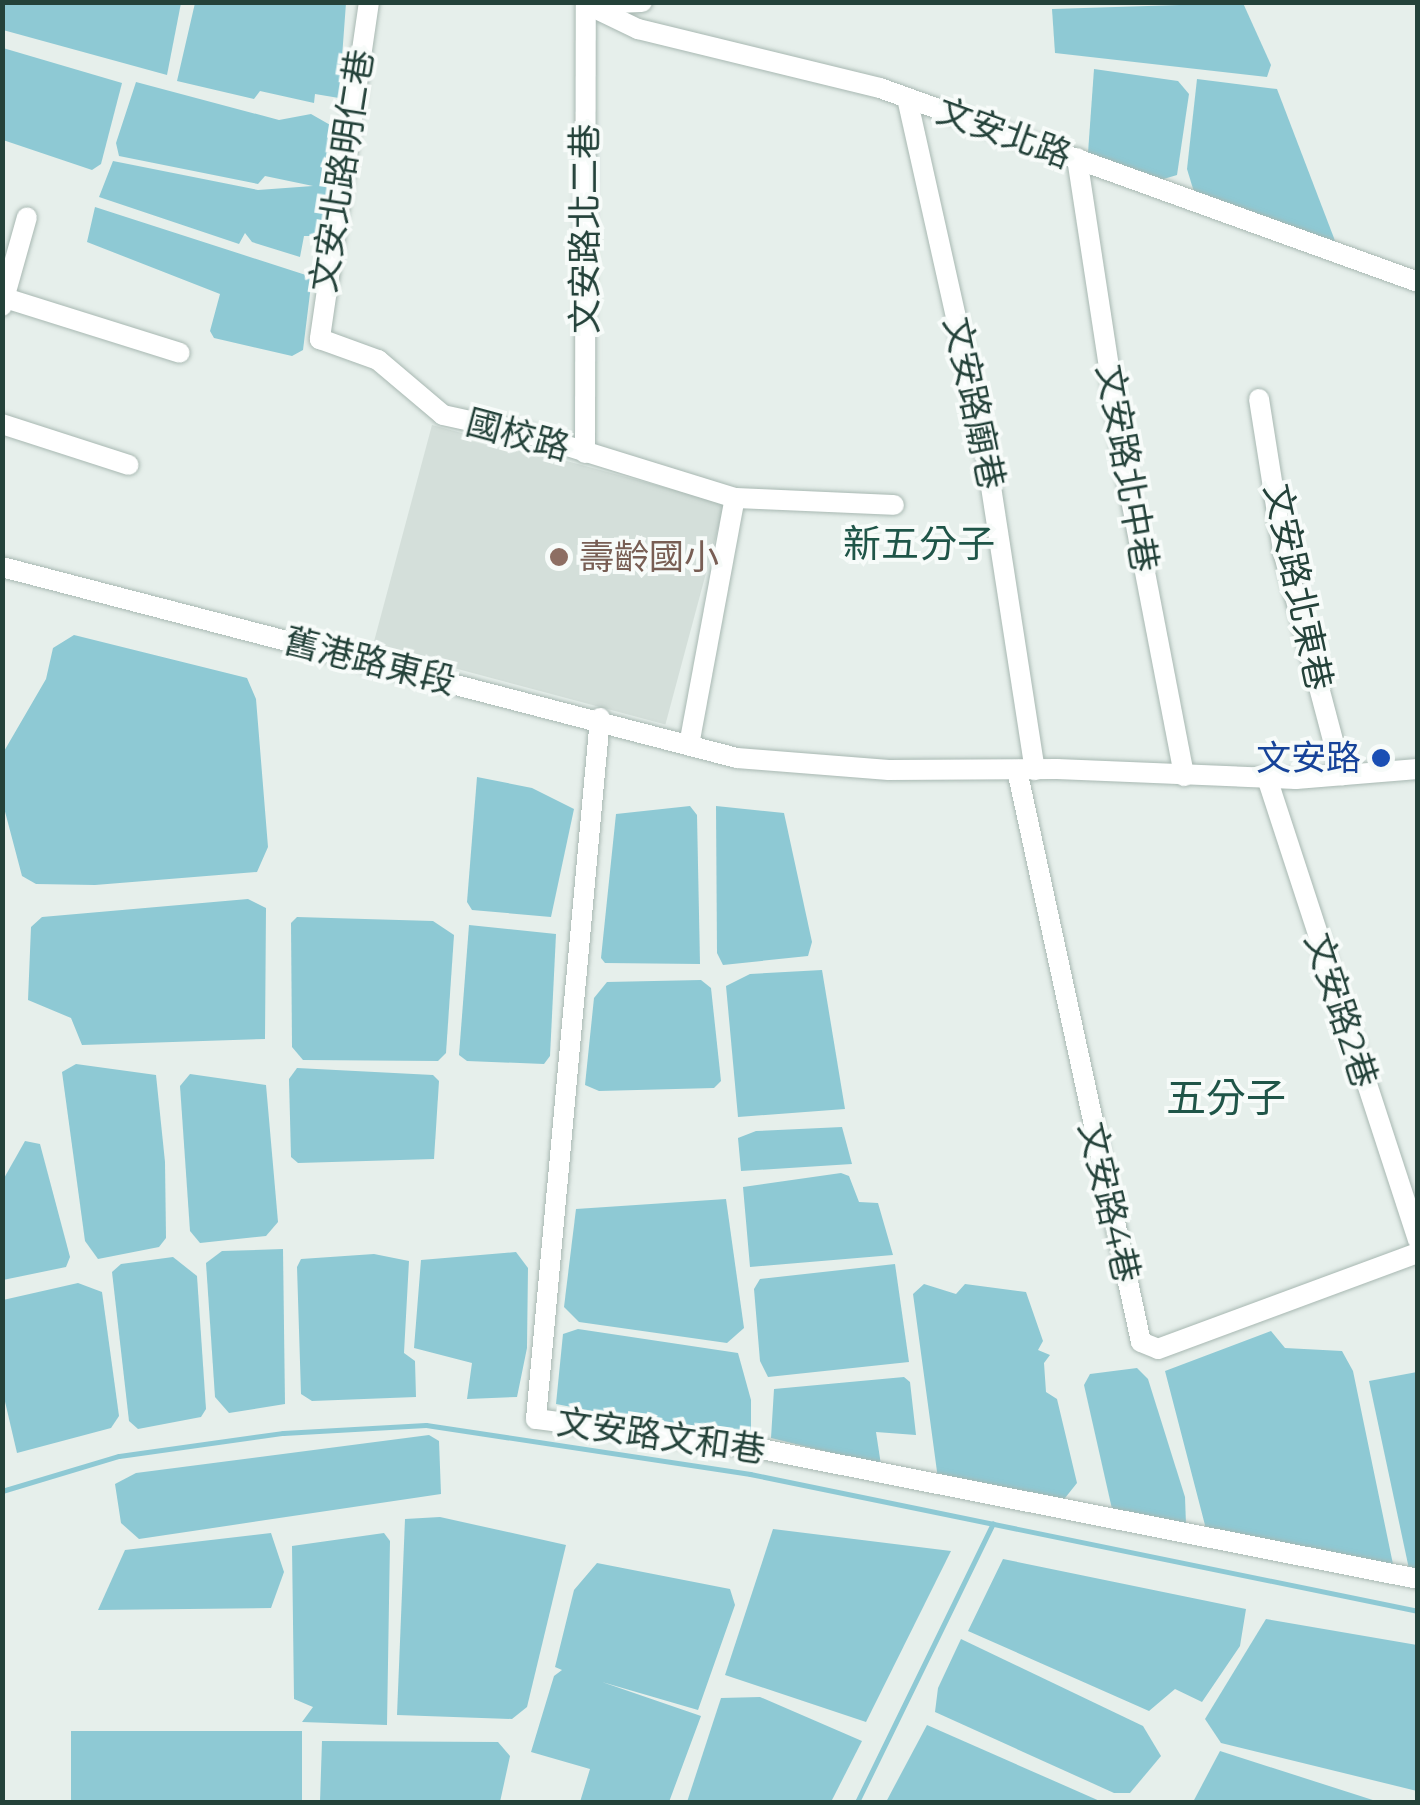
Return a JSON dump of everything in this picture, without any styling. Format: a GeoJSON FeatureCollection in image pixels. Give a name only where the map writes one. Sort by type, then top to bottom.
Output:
{"type":"FeatureCollection","features":[{"type":"Feature","properties":{"kind":"street","name":"文安北路明仁巷"},"geometry":{"type":"LineString","coordinates":[[320,339],[370,2]]}},
{"type":"Feature","properties":{"kind":"street"},"geometry":{"type":"LineString","coordinates":[[580,3],[642,2]]}},
{"type":"Feature","properties":{"kind":"street","name":"文安北路"},"geometry":{"type":"LineString","coordinates":[[580,3],[638,29],[907,98],[1418,282]]}},
{"type":"Feature","properties":{"kind":"street","name":"文安路北二巷"},"geometry":{"type":"LineString","coordinates":[[580,3],[585,453]]}},
{"type":"Feature","properties":{"kind":"street","name":"文安路廟巷"},"geometry":{"type":"LineString","coordinates":[[907,98],[992,488],[1026,770]]}},
{"type":"Feature","properties":{"kind":"street","name":"文安路北中巷"},"geometry":{"type":"LineString","coordinates":[[1076,158],[1124,458],[1184,776]]}},
{"type":"Feature","properties":{"kind":"street"},"geometry":{"type":"LineString","coordinates":[[28,217],[4,302],[180,353]]}},
{"type":"Feature","properties":{"kind":"street","name":"國校路"},"geometry":{"type":"LineString","coordinates":[[320,339],[378,360],[443,415],[735,498],[894,505]]}},
{"type":"Feature","properties":{"kind":"street","name":"文安路北東巷"},"geometry":{"type":"LineString","coordinates":[[1258,399],[1283,551],[1342,775]]}},
{"type":"Feature","properties":{"kind":"street"},"geometry":{"type":"LineString","coordinates":[[2,424],[129,464]]}},
{"type":"Feature","properties":{"kind":"street"},"geometry":{"type":"LineString","coordinates":[[689,745],[735,498]]}},
{"type":"Feature","properties":{"kind":"street","name":"舊港路東段"},"geometry":{"type":"LineString","coordinates":[[2,568],[600,718],[738,758],[889,770],[1026,770]]}},
{"type":"Feature","properties":{"kind":"street","name":"文安路文和巷"},"geometry":{"type":"LineString","coordinates":[[600,718],[536,1419],[756,1448],[1418,1579]]}},
{"type":"Feature","properties":{"kind":"street"},"geometry":{"type":"LineString","coordinates":[[1026,770],[1268,778],[1418,769]]}},
{"type":"Feature","properties":{"kind":"street","name":"文安路4巷"},"geometry":{"type":"LineString","coordinates":[[1026,770],[1141,1342],[1158,1349],[1418,1253]]}},
{"type":"Feature","properties":{"kind":"street","name":"文安路2巷"},"geometry":{"type":"LineString","coordinates":[[1268,778],[1418,1240]]}},
{"type":"Feature","properties":{"kind":"shaded area","name":"壽齡國小"},"geometry":{"type":"Polygon","coordinates":[[[432,425],[725,503],[665,725],[373,646],[432,425]]]}},
{"type":"Feature","properties":{"kind":"water"},"geometry":{"type":"Polygon","coordinates":[[[2,3],[181,3],[167,75],[3,30],[2,3]]]}},
{"type":"Feature","properties":{"kind":"water"},"geometry":{"type":"Polygon","coordinates":[[[195,3],[346,3],[339,98],[315,94],[314,103],[260,91],[254,99],[177,81],[195,3]]]}},
{"type":"Feature","properties":{"kind":"water"},"geometry":{"type":"Polygon","coordinates":[[[1243,3],[1271,65],[1267,77],[1055,53],[1052,9],[1243,3]]]}},
{"type":"Feature","properties":{"kind":"water"},"geometry":{"type":"Polygon","coordinates":[[[3,48],[122,83],[101,164],[92,170],[3,140],[3,48]]]}},
{"type":"Feature","properties":{"kind":"water"},"geometry":{"type":"Polygon","coordinates":[[[1094,69],[1178,81],[1189,94],[1177,175],[1157,181],[1088,153],[1094,69]]]}},
{"type":"Feature","properties":{"kind":"water"},"geometry":{"type":"Polygon","coordinates":[[[1197,79],[1277,89],[1337,246],[1194,192],[1187,169],[1197,79]]]}},
{"type":"Feature","properties":{"kind":"water"},"geometry":{"type":"Polygon","coordinates":[[[136,82],[279,120],[311,114],[332,126],[324,236],[304,236],[300,257],[252,242],[245,233],[239,244],[99,197],[113,161],[258,190],[313,186],[265,176],[258,184],[119,156],[116,143],[136,82]]]}},
{"type":"Feature","properties":{"kind":"water"},"geometry":{"type":"Polygon","coordinates":[[[95,207],[312,277],[303,350],[292,356],[214,338],[210,331],[220,294],[87,242],[95,207]]]}},
{"type":"Feature","properties":{"kind":"water"},"geometry":{"type":"Polygon","coordinates":[[[74,635],[247,678],[256,699],[268,847],[257,872],[95,885],[36,884],[22,876],[3,804],[3,753],[46,679],[53,648],[74,635]]]}},
{"type":"Feature","properties":{"kind":"water"},"geometry":{"type":"Polygon","coordinates":[[[477,777],[532,788],[574,809],[551,917],[472,910],[467,902],[477,777]]]}},
{"type":"Feature","properties":{"kind":"water"},"geometry":{"type":"Polygon","coordinates":[[[690,806],[697,815],[700,964],[605,963],[601,958],[616,814],[690,806]]]}},
{"type":"Feature","properties":{"kind":"water"},"geometry":{"type":"Polygon","coordinates":[[[716,806],[784,813],[812,942],[808,956],[723,965],[717,953],[716,806]]]}},
{"type":"Feature","properties":{"kind":"water"},"geometry":{"type":"Polygon","coordinates":[[[248,899],[266,908],[265,1039],[82,1045],[71,1018],[28,1000],[31,927],[42,917],[248,899]]]}},
{"type":"Feature","properties":{"kind":"water"},"geometry":{"type":"Polygon","coordinates":[[[297,917],[433,921],[454,935],[446,1053],[438,1061],[303,1060],[292,1047],[291,923],[297,917]]]}},
{"type":"Feature","properties":{"kind":"water"},"geometry":{"type":"Polygon","coordinates":[[[469,925],[556,934],[550,1056],[544,1064],[467,1061],[459,1055],[469,925]]]}},
{"type":"Feature","properties":{"kind":"water"},"geometry":{"type":"Polygon","coordinates":[[[822,970],[845,1109],[738,1117],[726,986],[750,974],[822,970]]]}},
{"type":"Feature","properties":{"kind":"water"},"geometry":{"type":"Polygon","coordinates":[[[701,980],[711,988],[721,1081],[714,1088],[599,1091],[585,1085],[594,998],[607,982],[701,980]]]}},
{"type":"Feature","properties":{"kind":"water"},"geometry":{"type":"Polygon","coordinates":[[[76,1064],[156,1075],[165,1162],[166,1238],[159,1247],[98,1259],[85,1241],[62,1072],[76,1064]]]}},
{"type":"Feature","properties":{"kind":"water"},"geometry":{"type":"Polygon","coordinates":[[[297,1068],[433,1075],[439,1081],[434,1159],[298,1163],[291,1157],[289,1079],[297,1068]]]}},
{"type":"Feature","properties":{"kind":"water"},"geometry":{"type":"Polygon","coordinates":[[[190,1074],[266,1085],[278,1222],[266,1236],[200,1243],[190,1231],[180,1086],[190,1074]]]}},
{"type":"Feature","properties":{"kind":"water"},"geometry":{"type":"Polygon","coordinates":[[[842,1127],[852,1164],[741,1171],[738,1138],[756,1131],[842,1127]]]}},
{"type":"Feature","properties":{"kind":"water"},"geometry":{"type":"Polygon","coordinates":[[[25,1141],[40,1144],[70,1257],[66,1267],[3,1280],[3,1180],[25,1141]]]}},
{"type":"Feature","properties":{"kind":"water"},"geometry":{"type":"Polygon","coordinates":[[[841,1173],[849,1176],[859,1202],[878,1203],[893,1255],[750,1267],[743,1187],[841,1173]]]}},
{"type":"Feature","properties":{"kind":"water"},"geometry":{"type":"Polygon","coordinates":[[[726,1199],[744,1328],[727,1343],[579,1322],[564,1307],[576,1209],[726,1199]]]}},
{"type":"Feature","properties":{"kind":"water"},"geometry":{"type":"Polygon","coordinates":[[[283,1249],[285,1404],[229,1413],[215,1397],[206,1263],[222,1251],[283,1249]]]}},
{"type":"Feature","properties":{"kind":"water"},"geometry":{"type":"Polygon","coordinates":[[[516,1252],[528,1268],[527,1348],[517,1397],[467,1399],[472,1363],[414,1348],[421,1260],[516,1252]]]}},
{"type":"Feature","properties":{"kind":"water"},"geometry":{"type":"Polygon","coordinates":[[[374,1254],[409,1261],[404,1353],[415,1361],[416,1397],[312,1401],[301,1394],[297,1267],[301,1259],[374,1254]]]}},
{"type":"Feature","properties":{"kind":"water"},"geometry":{"type":"Polygon","coordinates":[[[173,1257],[197,1276],[206,1409],[201,1417],[138,1429],[129,1421],[112,1272],[121,1264],[173,1257]]]}},
{"type":"Feature","properties":{"kind":"water"},"geometry":{"type":"Polygon","coordinates":[[[895,1264],[909,1362],[768,1377],[760,1361],[754,1289],[760,1279],[895,1264]]]}},
{"type":"Feature","properties":{"kind":"water"},"geometry":{"type":"Polygon","coordinates":[[[78,1283],[102,1292],[119,1416],[111,1428],[17,1453],[3,1393],[3,1300],[78,1283]]]}},
{"type":"Feature","properties":{"kind":"water"},"geometry":{"type":"Polygon","coordinates":[[[924,1284],[956,1294],[965,1284],[1026,1292],[1043,1341],[1038,1350],[1050,1355],[1044,1363],[1046,1392],[1057,1399],[1077,1483],[1061,1503],[938,1479],[913,1294],[924,1284]]]}},
{"type":"Feature","properties":{"kind":"water"},"geometry":{"type":"Polygon","coordinates":[[[578,1329],[738,1353],[751,1400],[751,1441],[556,1404],[563,1334],[578,1329]]]}},
{"type":"Feature","properties":{"kind":"water"},"geometry":{"type":"Polygon","coordinates":[[[1271,1331],[1285,1348],[1342,1351],[1353,1371],[1394,1569],[1206,1529],[1165,1371],[1271,1331]]]}},
{"type":"Feature","properties":{"kind":"water"},"geometry":{"type":"Polygon","coordinates":[[[1137,1368],[1148,1379],[1185,1497],[1186,1525],[1112,1509],[1084,1385],[1090,1374],[1137,1368]]]}},
{"type":"Feature","properties":{"kind":"water"},"geometry":{"type":"Polygon","coordinates":[[[1417,1372],[1417,1571],[1409,1569],[1369,1381],[1417,1372]]]}},
{"type":"Feature","properties":{"kind":"water"},"geometry":{"type":"Polygon","coordinates":[[[904,1377],[910,1382],[916,1435],[876,1432],[881,1465],[771,1438],[774,1389],[904,1377]]]}},
{"type":"Feature","properties":{"kind":"water"},"geometry":{"type":"Polygon","coordinates":[[[429,1435],[439,1441],[441,1494],[139,1539],[121,1523],[115,1484],[136,1473],[429,1435]]]}},
{"type":"Feature","properties":{"kind":"water"},"geometry":{"type":"Polygon","coordinates":[[[440,1517],[566,1545],[527,1707],[512,1719],[397,1715],[405,1519],[440,1517]]]}},
{"type":"Feature","properties":{"kind":"water"},"geometry":{"type":"Polygon","coordinates":[[[773,1529],[951,1551],[866,1722],[725,1675],[773,1529]]]}},
{"type":"Feature","properties":{"kind":"water"},"geometry":{"type":"Polygon","coordinates":[[[271,1533],[284,1572],[271,1608],[98,1610],[125,1550],[271,1533]]]}},
{"type":"Feature","properties":{"kind":"water"},"geometry":{"type":"Polygon","coordinates":[[[384,1533],[390,1541],[387,1725],[302,1722],[313,1707],[294,1699],[292,1546],[384,1533]]]}},
{"type":"Feature","properties":{"kind":"water"},"geometry":{"type":"Polygon","coordinates":[[[1003,1559],[1246,1609],[1240,1646],[1202,1702],[1175,1689],[1149,1711],[968,1631],[1003,1559]]]}},
{"type":"Feature","properties":{"kind":"water"},"geometry":{"type":"Polygon","coordinates":[[[597,1563],[730,1589],[735,1605],[698,1710],[602,1682],[701,1716],[669,1802],[580,1802],[590,1769],[531,1752],[554,1676],[562,1670],[555,1667],[574,1590],[597,1563]]]}},
{"type":"Feature","properties":{"kind":"water"},"geometry":{"type":"Polygon","coordinates":[[[1266,1619],[1417,1645],[1417,1791],[1221,1743],[1205,1719],[1266,1619]]]}},
{"type":"Feature","properties":{"kind":"water"},"geometry":{"type":"Polygon","coordinates":[[[961,1639],[1143,1726],[1161,1756],[1130,1793],[1114,1793],[935,1712],[938,1688],[961,1639]]]}},
{"type":"Feature","properties":{"kind":"water"},"geometry":{"type":"Polygon","coordinates":[[[760,1697],[862,1741],[831,1802],[687,1802],[721,1698],[760,1697]]]}},
{"type":"Feature","properties":{"kind":"water"},"geometry":{"type":"Polygon","coordinates":[[[927,1725],[1102,1802],[886,1802],[927,1725]]]}},
{"type":"Feature","properties":{"kind":"water"},"geometry":{"type":"Polygon","coordinates":[[[71,1731],[302,1731],[302,1802],[71,1802],[71,1731]]]}},
{"type":"Feature","properties":{"kind":"water"},"geometry":{"type":"Polygon","coordinates":[[[322,1741],[498,1742],[510,1756],[500,1802],[320,1802],[322,1741]]]}},
{"type":"Feature","properties":{"kind":"water"},"geometry":{"type":"Polygon","coordinates":[[[1220,1751],[1379,1802],[1193,1802],[1220,1751]]]}},
{"type":"Feature","properties":{"kind":"waterway"},"geometry":{"type":"LineString","coordinates":[[2,1491],[119,1456],[283,1433],[426,1425],[750,1474],[1418,1611]]}},
{"type":"Feature","properties":{"kind":"waterway"},"geometry":{"type":"LineString","coordinates":[[857,1802],[993,1523]]}},
{"type":"Feature","properties":{"kind":"place","name":"壽齡國小"},"geometry":{"type":"Point","coordinates":[559,557]}},
{"type":"Feature","properties":{"kind":"place","name":"文安路"},"geometry":{"type":"Point","coordinates":[1381,758]}},
{"type":"Feature","properties":{"kind":"district","name":"新五分子"},"geometry":{"type":"Point","coordinates":[919,544]}},
{"type":"Feature","properties":{"kind":"district","name":"五分子"},"geometry":{"type":"Point","coordinates":[1226,1098]}}]}
